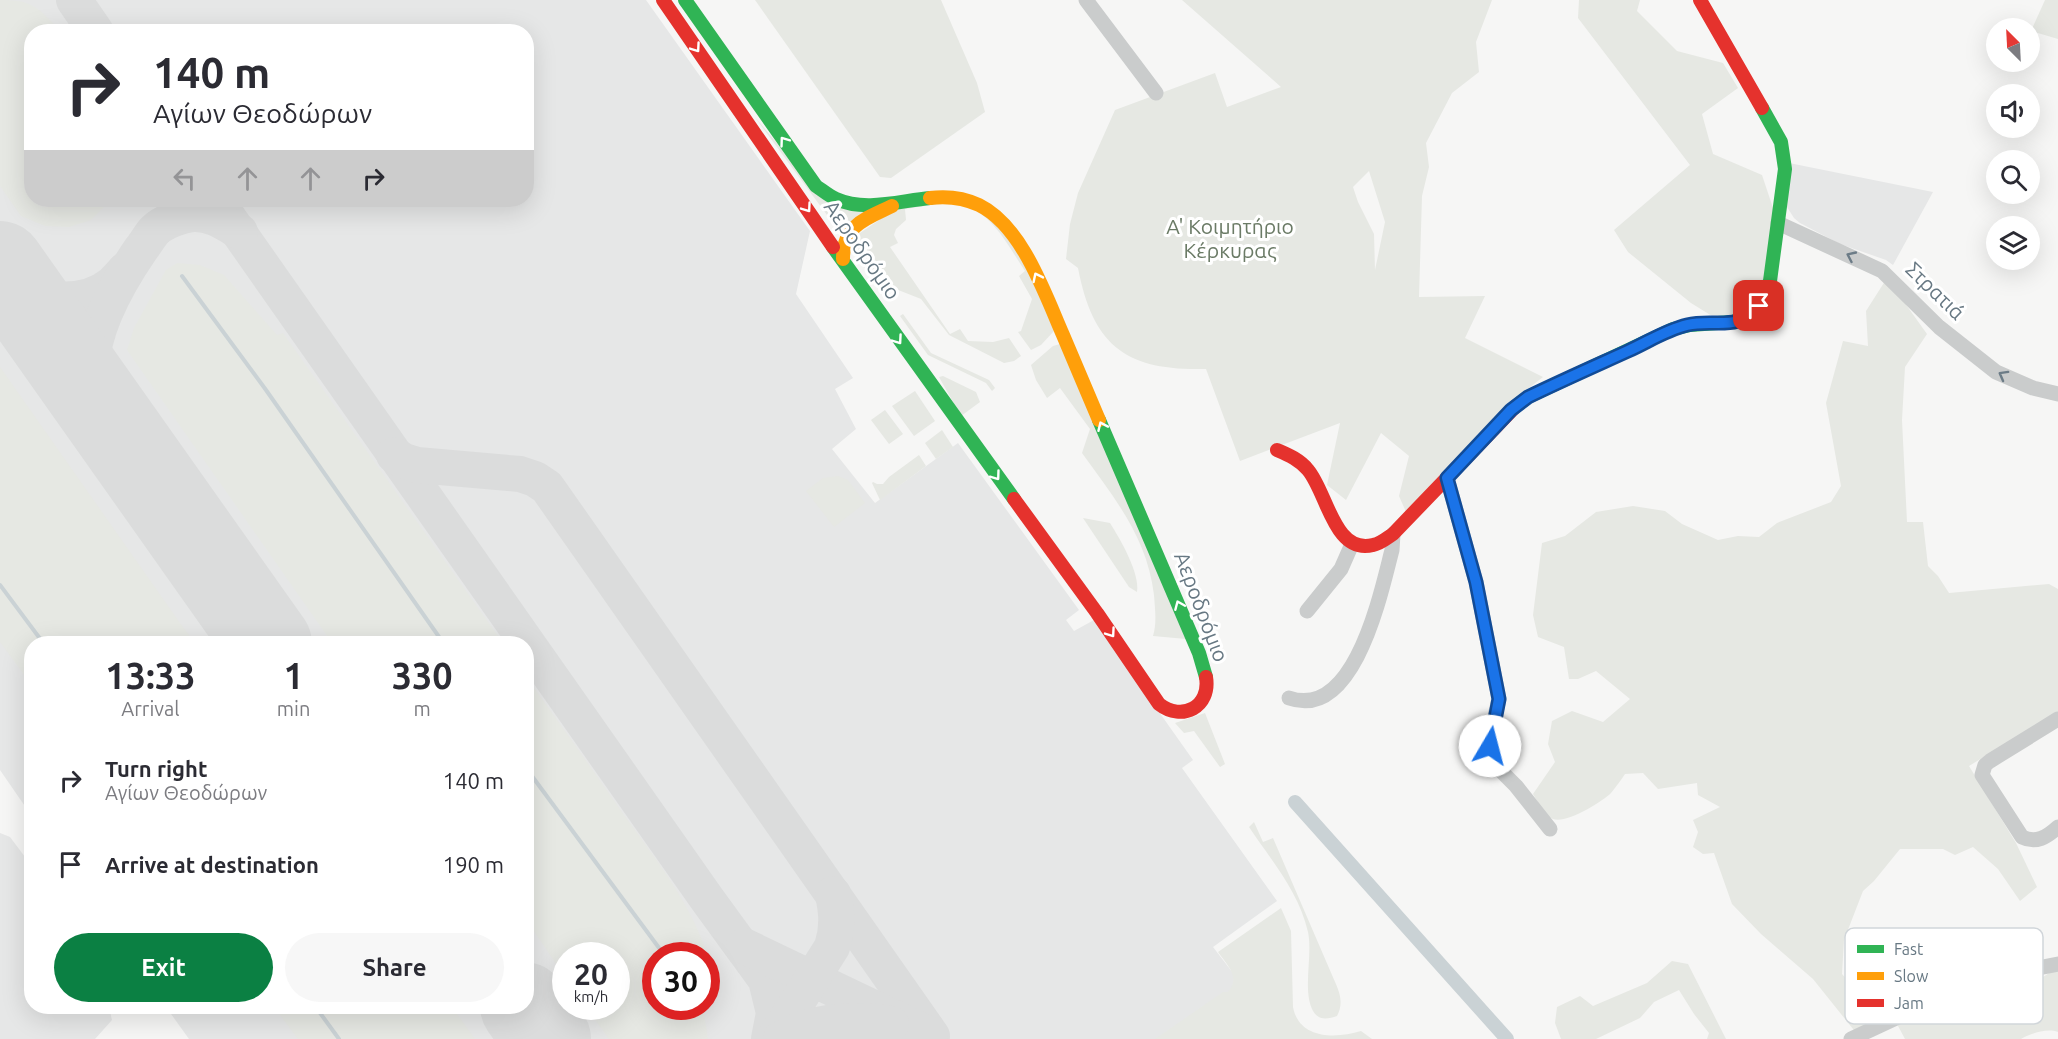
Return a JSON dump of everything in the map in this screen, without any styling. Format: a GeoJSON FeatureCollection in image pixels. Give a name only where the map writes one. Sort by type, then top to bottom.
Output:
{"type":"FeatureCollection","features":[{"type":"Feature","properties":{"kind":"main road","name":"Αεροδρόμιο"},"geometry":{"type":"LineString","coordinates":[[663,0],[974,446],[1097,613],[1159,704],[1168,712],[1191,710],[1199,704],[1207,690],[1199,653],[1039,280],[1025,254],[998,219],[980,206],[966,200],[950,197],[924,198],[898,203],[858,206],[839,202],[825,195],[816,186],[685,0]]}},
{"type":"Feature","properties":{"kind":"main road"},"geometry":{"type":"LineString","coordinates":[[1277,450],[1296,460],[1312,475],[1341,534],[1352,543],[1363,547],[1374,546],[1393,534],[1511,410],[1528,397],[1673,329],[1701,323],[1740,322],[1751,316],[1765,296],[1770,281],[1785,169],[1781,142],[1700,0]]}},
{"type":"Feature","properties":{"kind":"main road"},"geometry":{"type":"LineString","coordinates":[[713,73],[730,65]]}},
{"type":"Feature","properties":{"kind":"main road"},"geometry":{"type":"LineString","coordinates":[[843,260],[843,244],[846,236],[898,203]]}},
{"type":"Feature","properties":{"kind":"street"},"geometry":{"type":"LineString","coordinates":[[1086,0],[1156,93]]}},
{"type":"Feature","properties":{"kind":"street","name":"Στρατιά"},"geometry":{"type":"LineString","coordinates":[[1778,223],[1882,271],[1940,327],[1996,372],[2033,388],[2058,394]]}},
{"type":"Feature","properties":{"kind":"street"},"geometry":{"type":"LineString","coordinates":[[1447,478],[1476,582],[1499,699],[1491,734],[1492,757],[1497,767],[1550,829]]}},
{"type":"Feature","properties":{"kind":"street"},"geometry":{"type":"LineString","coordinates":[[1289,698],[1311,701],[1334,690],[1343,679],[1366,640],[1392,550],[1393,534]]}},
{"type":"Feature","properties":{"kind":"street"},"geometry":{"type":"LineString","coordinates":[[1307,611],[1341,569],[1352,543]]}},
{"type":"Feature","properties":{"kind":"street"},"geometry":{"type":"LineString","coordinates":[[2058,719],[1990,761],[1985,765],[1982,775],[2022,837],[2037,840],[2044,838],[2058,827]]}},
{"type":"Feature","properties":{"kind":"street"},"geometry":{"type":"LineString","coordinates":[[2043,967],[2058,964]]}},
{"type":"Feature","properties":{"kind":"street"},"geometry":{"type":"LineString","coordinates":[[1851,1039],[1884,1024]]}},
{"type":"Feature","properties":{"kind":"shaded area"},"geometry":{"type":"Polygon","coordinates":[[[0,0],[646,0],[810,231],[796,294],[853,378],[835,389],[856,429],[832,449],[875,503],[958,443],[1079,610],[1066,620],[1074,631],[1094,620],[1193,760],[1182,768],[1277,901],[1213,947],[1233,973],[1232,987],[1260,1039],[189,1039],[171,1014],[534,1014],[534,636],[24,636],[24,805],[0,770],[0,0]]]}},
{"type":"Feature","properties":{"kind":"shaded area"},"geometry":{"type":"Polygon","coordinates":[[[1789,163],[1933,192],[1893,265],[1886,260],[1840,244],[1794,218],[1787,207],[1789,163]]]}},
{"type":"Feature","properties":{"kind":"shaded area"},"geometry":{"type":"Polygon","coordinates":[[[0,833],[10,837],[24,856],[24,1014],[111,1014],[112,1020],[95,1039],[0,1039],[0,833]]]}},
{"type":"Feature","properties":{"kind":"green space"},"geometry":{"type":"Polygon","coordinates":[[[0,0],[12,0],[35,7],[54,24],[24,24],[24,207],[104,207],[91,220],[69,227],[45,226],[21,216],[0,186],[0,0]]]}},
{"type":"Feature","properties":{"kind":"green space"},"geometry":{"type":"Polygon","coordinates":[[[755,0],[941,0],[977,83],[985,112],[891,178],[880,177],[755,0]]]}},
{"type":"Feature","properties":{"kind":"green space","name":"Α' Κοιμητήριο Κέρκυρας"},"geometry":{"type":"Polygon","coordinates":[[[1182,0],[1492,0],[1476,42],[1479,72],[1452,93],[1426,143],[1429,167],[1422,196],[1419,297],[1485,296],[1465,338],[1543,377],[1507,405],[1406,512],[1399,496],[1409,456],[1381,433],[1346,500],[1327,485],[1340,423],[1240,461],[1206,369],[1154,365],[1134,358],[1118,348],[1104,335],[1093,317],[1078,268],[1066,259],[1070,224],[1078,193],[1115,110],[1215,73],[1227,107],[1281,87],[1182,0]],[[1369,171],[1353,187],[1374,234],[1375,270],[1385,222],[1369,171]]]}},
{"type":"Feature","properties":{"kind":"green space"},"geometry":{"type":"Polygon","coordinates":[[[1579,0],[1640,0],[1637,11],[1677,51],[1723,63],[1738,88],[1702,114],[1713,154],[1762,175],[1778,223],[1770,281],[1725,324],[1691,303],[1628,252],[1614,230],[1690,165],[1578,18],[1579,0]]]}},
{"type":"Feature","properties":{"kind":"green space"},"geometry":{"type":"Polygon","coordinates":[[[2045,0],[2058,0],[2058,39],[2040,34],[2040,18],[2037,18],[2045,0]]]}},
{"type":"Feature","properties":{"kind":"green space"},"geometry":{"type":"Polygon","coordinates":[[[754,116],[822,196],[875,210],[841,234],[754,116]]]}},
{"type":"Feature","properties":{"kind":"green space"},"geometry":{"type":"Polygon","coordinates":[[[950,200],[981,208],[992,217],[1014,246],[1034,283],[1054,331],[1041,345],[1031,350],[1018,332],[1021,331],[1032,299],[1019,276],[1025,271],[996,228],[977,211],[952,204],[905,209],[906,220],[896,229],[894,235],[898,243],[890,247],[950,334],[960,329],[968,341],[993,342],[1009,338],[1021,356],[1014,361],[1004,363],[949,335],[921,299],[873,280],[851,248],[857,235],[897,208],[950,200]]]}},
{"type":"Feature","properties":{"kind":"green space"},"geometry":{"type":"Polygon","coordinates":[[[177,263],[200,265],[224,275],[277,335],[283,333],[498,636],[327,636],[127,350],[134,328],[166,270],[177,263]]]}},
{"type":"Feature","properties":{"kind":"green space"},"geometry":{"type":"Polygon","coordinates":[[[1887,278],[1927,334],[1905,367],[1902,420],[1907,522],[1923,522],[1928,566],[1949,593],[2049,584],[2058,589],[2058,712],[1969,766],[2016,843],[2037,887],[2020,901],[1998,869],[1973,847],[1955,855],[1943,849],[1900,849],[1863,891],[1849,928],[1845,928],[1842,974],[1845,977],[1845,1019],[1813,979],[1761,934],[1732,904],[1714,853],[1703,854],[1693,847],[1698,832],[1693,820],[1720,807],[1698,795],[1697,783],[1658,789],[1643,773],[1625,774],[1611,793],[1600,802],[1575,815],[1559,820],[1553,819],[1541,808],[1533,794],[1555,762],[1548,744],[1552,721],[1572,711],[1603,722],[1630,699],[1596,671],[1578,679],[1569,679],[1564,647],[1538,637],[1533,615],[1542,543],[1565,536],[1596,512],[1633,506],[1665,511],[1682,524],[1718,540],[1738,536],[1759,537],[1777,523],[1831,502],[1841,486],[1826,403],[1843,341],[1868,346],[1866,311],[1887,278]]]}},
{"type":"Feature","properties":{"kind":"green space"},"geometry":{"type":"Polygon","coordinates":[[[903,314],[931,353],[989,380],[995,388],[992,391],[986,383],[928,355],[900,316],[903,314]]]}},
{"type":"Feature","properties":{"kind":"green space"},"geometry":{"type":"Polygon","coordinates":[[[1060,344],[1186,639],[1153,636],[1154,595],[1150,574],[1137,537],[1128,520],[1082,453],[1090,429],[1060,388],[1047,398],[1036,380],[1031,365],[1053,346],[1060,344]]]}},
{"type":"Feature","properties":{"kind":"green space"},"geometry":{"type":"Polygon","coordinates":[[[0,367],[190,636],[24,636],[24,675],[0,642],[0,367]]]}},
{"type":"Feature","properties":{"kind":"green space"},"geometry":{"type":"Polygon","coordinates":[[[943,376],[976,392],[980,402],[961,416],[939,377],[943,376]]]}},
{"type":"Feature","properties":{"kind":"green space"},"geometry":{"type":"Polygon","coordinates":[[[915,391],[935,421],[914,436],[892,406],[915,391]]]}},
{"type":"Feature","properties":{"kind":"green space"},"geometry":{"type":"Polygon","coordinates":[[[885,410],[903,434],[889,444],[871,420],[885,410]]]}},
{"type":"Feature","properties":{"kind":"green space"},"geometry":{"type":"Polygon","coordinates":[[[942,430],[953,447],[936,459],[925,443],[942,430]]]}},
{"type":"Feature","properties":{"kind":"green space"},"geometry":{"type":"Polygon","coordinates":[[[919,455],[926,466],[880,500],[872,483],[883,484],[919,455]]]}},
{"type":"Feature","properties":{"kind":"green space"},"geometry":{"type":"Polygon","coordinates":[[[838,476],[848,480],[865,503],[834,527],[806,491],[823,478],[838,476]]]}},
{"type":"Feature","properties":{"kind":"green space"},"geometry":{"type":"Polygon","coordinates":[[[1083,518],[1110,523],[1132,566],[1137,592],[1129,587],[1083,518]]]}},
{"type":"Feature","properties":{"kind":"green space"},"geometry":{"type":"Polygon","coordinates":[[[534,688],[662,868],[687,908],[702,942],[642,942],[642,1020],[705,1020],[708,1039],[609,1039],[595,1020],[630,1020],[630,942],[552,942],[552,958],[534,931],[534,688]]]}},
{"type":"Feature","properties":{"kind":"green space"},"geometry":{"type":"Polygon","coordinates":[[[1205,713],[1225,764],[1220,767],[1194,731],[1184,733],[1175,723],[1205,713]]]}},
{"type":"Feature","properties":{"kind":"green space"},"geometry":{"type":"Polygon","coordinates":[[[1254,822],[1263,842],[1273,838],[1336,985],[1341,1000],[1337,1016],[1321,1018],[1313,1011],[1308,993],[1309,941],[1304,917],[1291,890],[1249,827],[1254,822]]]}},
{"type":"Feature","properties":{"kind":"green space"},"geometry":{"type":"Polygon","coordinates":[[[1281,908],[1291,931],[1293,1007],[1297,1018],[1310,1031],[1320,1034],[1340,1035],[1361,1031],[1372,1039],[1155,1039],[1223,992],[1228,992],[1232,987],[1233,976],[1229,966],[1218,952],[1281,908]]]}},
{"type":"Feature","properties":{"kind":"green space"},"geometry":{"type":"Polygon","coordinates":[[[1672,961],[1688,964],[1726,1039],[1707,1039],[1709,1033],[1679,990],[1654,1002],[1640,1018],[1596,1039],[1561,1039],[1555,1023],[1557,1007],[1580,996],[1593,1006],[1647,983],[1672,961]]]}},
{"type":"Feature","properties":{"kind":"green space"},"geometry":{"type":"Polygon","coordinates":[[[2058,969],[2058,1032],[2040,1032],[2021,1039],[1905,1039],[1897,1024],[2043,1024],[2043,977],[2058,969]]]}},
{"type":"Feature","properties":{"kind":"green space"},"geometry":{"type":"Polygon","coordinates":[[[279,1014],[457,1014],[475,1039],[298,1039],[279,1014]]]}},
{"type":"Feature","properties":{"kind":"green space"},"geometry":{"type":"Polygon","coordinates":[[[1849,1024],[1897,1024],[1857,1034],[1849,1024]]]}},
{"type":"Feature","properties":{"kind":"waterway"},"geometry":{"type":"LineString","coordinates":[[182,276],[266,390],[438,636]]}},
{"type":"Feature","properties":{"kind":"waterway"},"geometry":{"type":"LineString","coordinates":[[0,585],[38,636]]}},
{"type":"Feature","properties":{"kind":"waterway"},"geometry":{"type":"LineString","coordinates":[[534,779],[655,942]]}},
{"type":"Feature","properties":{"kind":"waterway"},"geometry":{"type":"LineString","coordinates":[[1295,802],[1507,1039]]}},
{"type":"Feature","properties":{"kind":"waterway"},"geometry":{"type":"LineString","coordinates":[[321,1014],[339,1039]]}},
{"type":"Feature","properties":{"kind":"taxiway"},"geometry":{"type":"LineString","coordinates":[[74,0],[90,24]]}},
{"type":"Feature","properties":{"kind":"taxiway"},"geometry":{"type":"LineString","coordinates":[[221,207],[522,636]]}},
{"type":"Feature","properties":{"kind":"taxiway"},"geometry":{"type":"LineString","coordinates":[[100,407],[91,376],[92,355],[96,339],[107,307],[153,232],[178,217],[193,214],[212,217],[240,232]]}},
{"type":"Feature","properties":{"kind":"taxiway"},"geometry":{"type":"LineString","coordinates":[[1,267],[28,291],[65,299],[78,299],[102,291],[125,270]]}},
{"type":"Feature","properties":{"kind":"taxiway"},"geometry":{"type":"LineString","coordinates":[[394,455],[417,465],[520,474],[535,479],[547,487],[932,1036]]}},
{"type":"Feature","properties":{"kind":"taxiway"},"geometry":{"type":"LineString","coordinates":[[534,653],[766,980],[774,1013],[769,1039]]}},
{"type":"Feature","properties":{"kind":"taxiway"},"geometry":{"type":"LineString","coordinates":[[774,1039],[832,947],[836,921],[833,894]]}},
{"type":"Feature","properties":{"kind":"taxiway"},"geometry":{"type":"LineString","coordinates":[[744,946],[930,1035]]}},
{"type":"Feature","properties":{"kind":"taxiway"},"geometry":{"type":"LineString","coordinates":[[781,1039],[807,1028],[834,1022],[862,1021],[891,1024]]}},
{"type":"Feature","properties":{"kind":"runway"},"geometry":{"type":"LineString","coordinates":[[0,265],[262,636]]}},
{"type":"Feature","properties":{"kind":"runway"},"geometry":{"type":"LineString","coordinates":[[530,1014],[547,1039]]}},
{"type":"Feature","properties":{"kind":"traffic: fast"},"geometry":{"type":"LineString","coordinates":[[685,0],[816,186],[836,199],[859,205],[930,198]]}},
{"type":"Feature","properties":{"kind":"traffic: fast"},"geometry":{"type":"LineString","coordinates":[[1516,406],[1528,397],[1673,329],[1690,325],[1732,322],[1743,319],[1753,312],[1762,300],[1770,281],[1785,169],[1781,142],[1762,108]]}},
{"type":"Feature","properties":{"kind":"traffic: fast"},"geometry":{"type":"LineString","coordinates":[[833,247],[1014,499]]}},
{"type":"Feature","properties":{"kind":"traffic: fast"},"geometry":{"type":"LineString","coordinates":[[1099,420],[1199,653],[1206,677]]}},
{"type":"Feature","properties":{"kind":"traffic: slow"},"geometry":{"type":"LineString","coordinates":[[930,198],[955,198],[979,205],[1008,228],[1040,281],[1099,420]]}},
{"type":"Feature","properties":{"kind":"traffic: slow"},"geometry":{"type":"LineString","coordinates":[[843,259],[844,247],[851,231],[865,220],[892,206]]}},
{"type":"Feature","properties":{"kind":"traffic: jam"},"geometry":{"type":"LineString","coordinates":[[663,0],[833,247]]}},
{"type":"Feature","properties":{"kind":"traffic: jam"},"geometry":{"type":"LineString","coordinates":[[1700,0],[1762,108]]}},
{"type":"Feature","properties":{"kind":"traffic: jam"},"geometry":{"type":"LineString","coordinates":[[1277,450],[1305,466],[1315,480],[1333,520],[1349,541],[1360,546],[1373,545],[1393,534],[1516,406]]}},
{"type":"Feature","properties":{"kind":"traffic: jam"},"geometry":{"type":"LineString","coordinates":[[1014,499],[1097,613],[1159,704],[1177,712],[1193,708],[1204,696],[1206,677]]}},
{"type":"Feature","properties":{"kind":"route"},"geometry":{"type":"LineString","coordinates":[[1490,746],[1499,699],[1476,582],[1447,478],[1511,410],[1528,397],[1673,329],[1688,324],[1740,322],[1751,316],[1759,306]]}}]}
